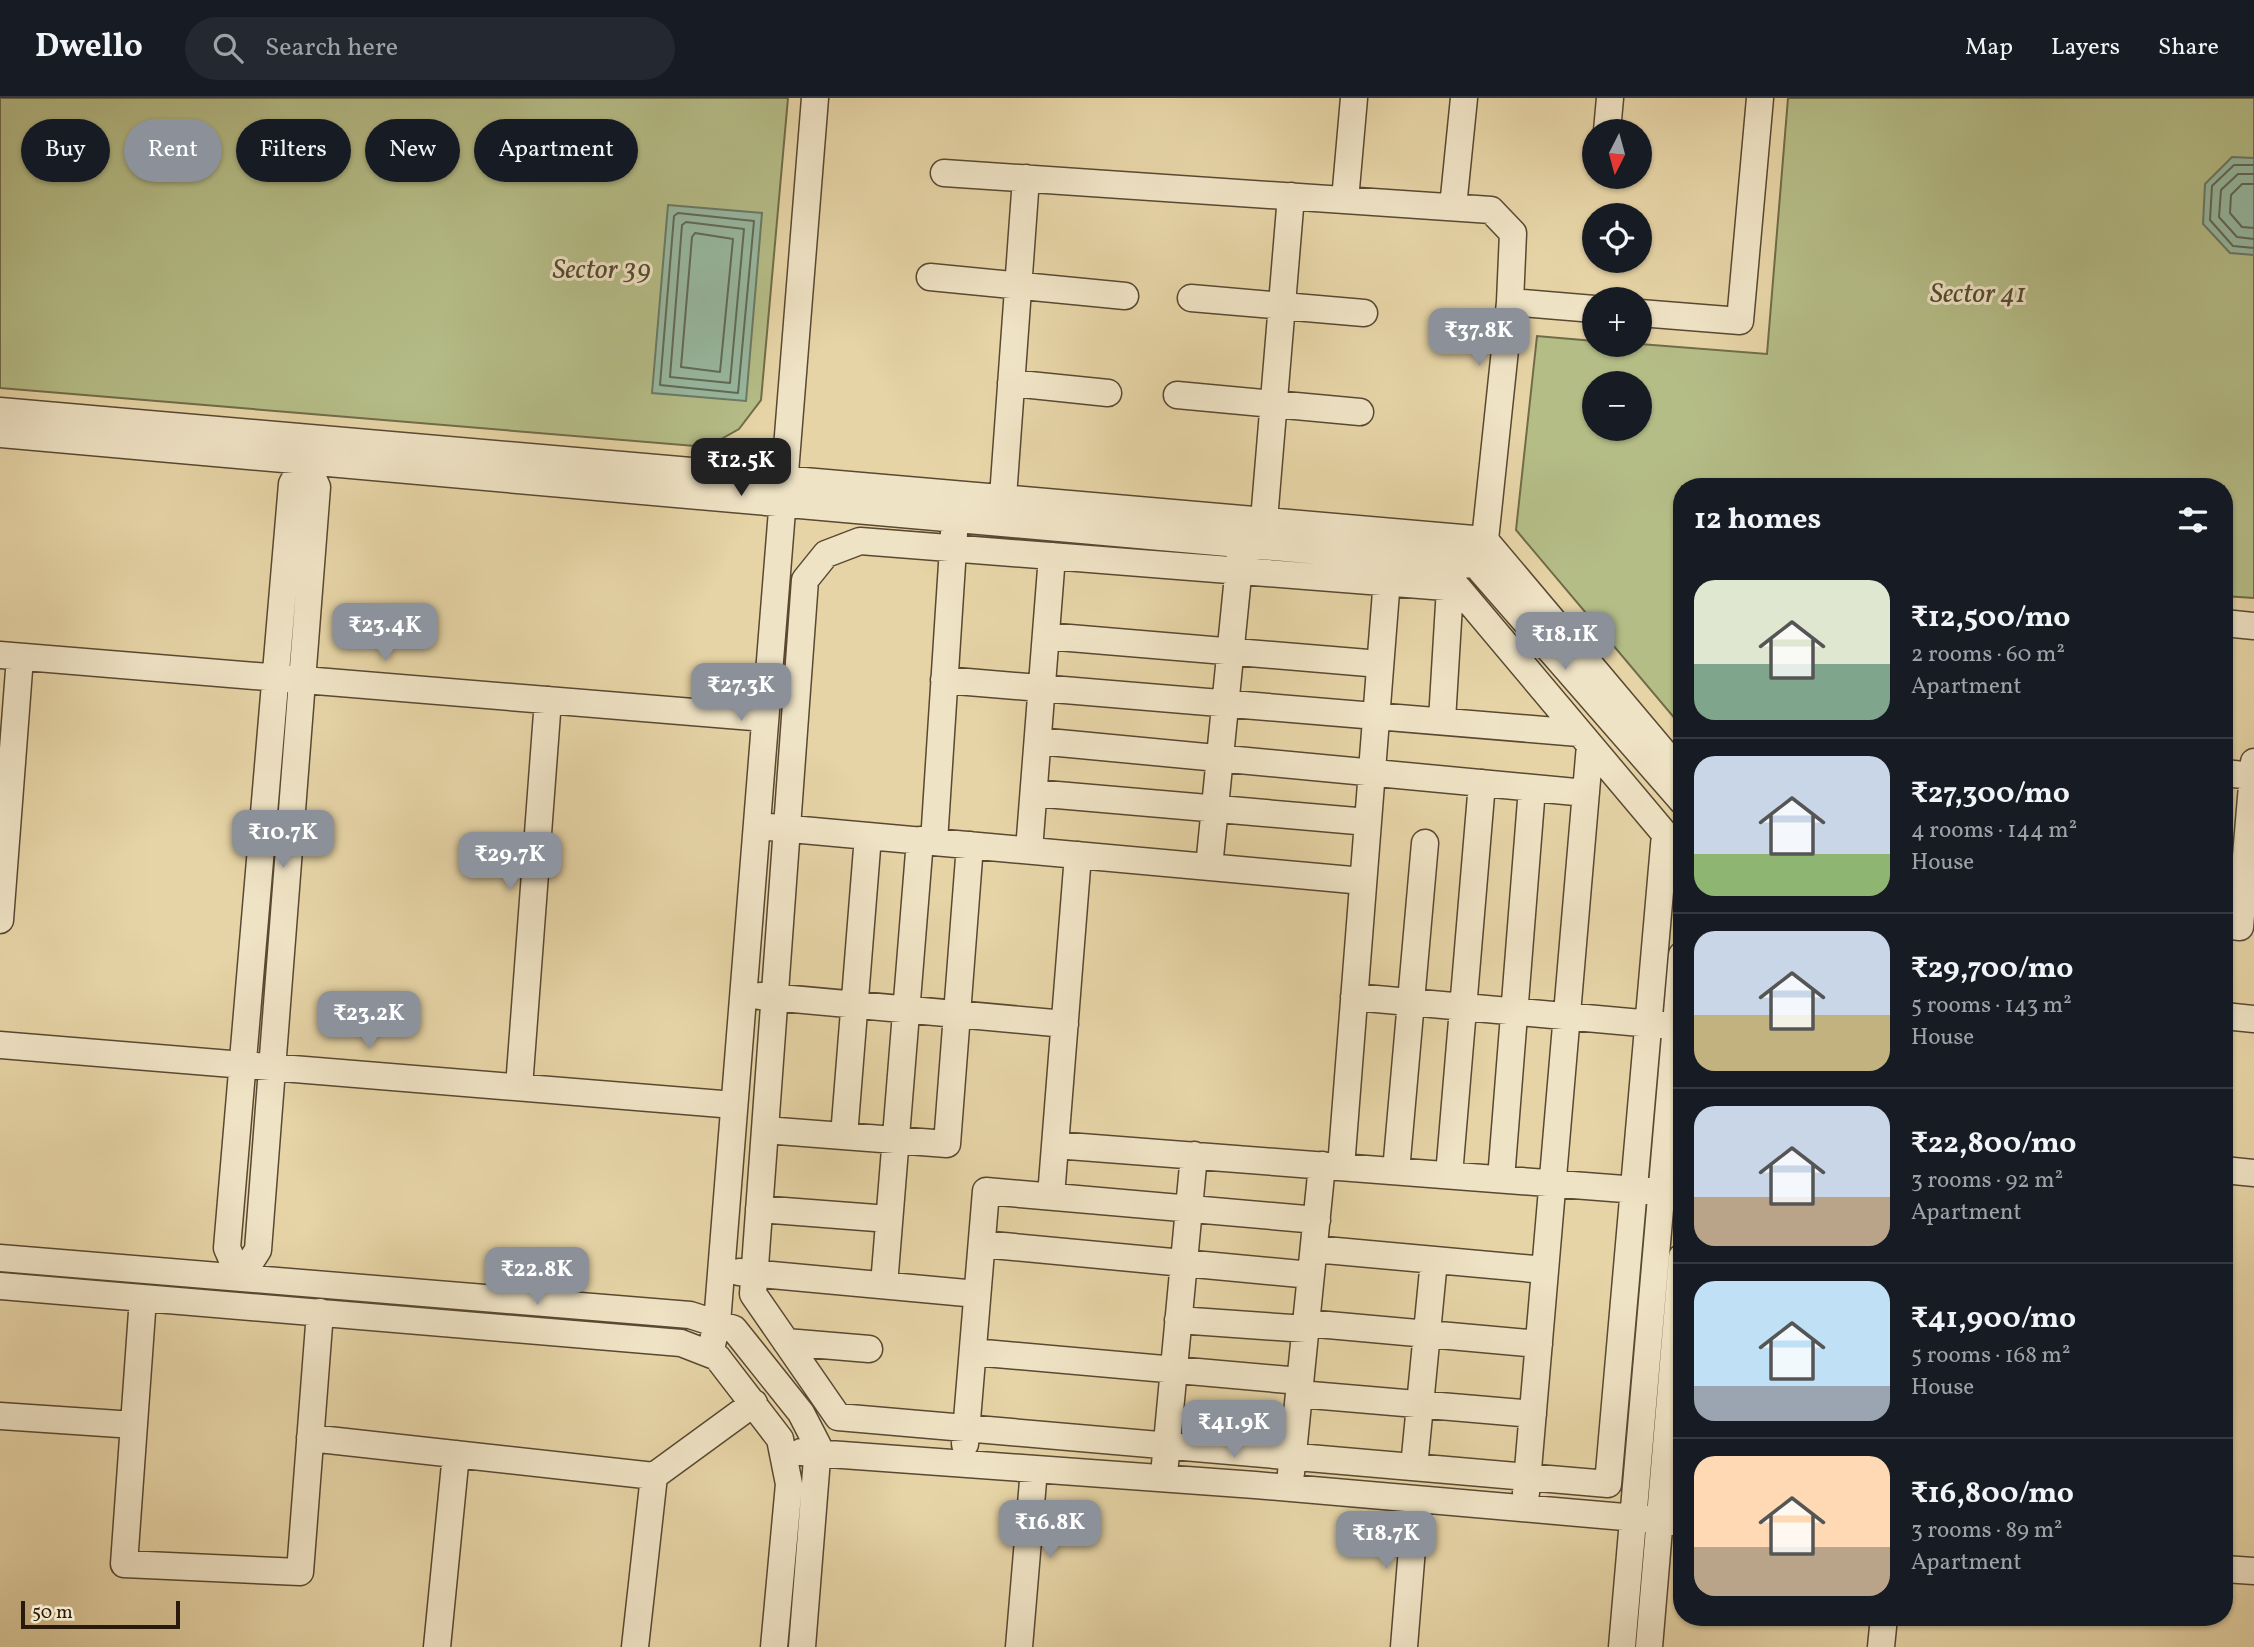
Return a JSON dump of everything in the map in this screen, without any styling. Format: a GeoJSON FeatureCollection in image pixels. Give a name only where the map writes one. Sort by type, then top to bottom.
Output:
{"type":"FeatureCollection","features":[{"type":"Feature","properties":{"kind":"street"},"geometry":{"type":"LineString","coordinates":[[709,1354],[717,1323],[815,98]]}},
{"type":"Feature","properties":{"kind":"street"},"geometry":{"type":"LineString","coordinates":[[1345,200],[1354,98]]}},
{"type":"Feature","properties":{"kind":"street"},"geometry":{"type":"LineString","coordinates":[[1453,207],[1464,98]]}},
{"type":"Feature","properties":{"kind":"street"},"geometry":{"type":"LineString","coordinates":[[1608,119],[1610,98]]}},
{"type":"Feature","properties":{"kind":"street"},"geometry":{"type":"LineString","coordinates":[[1652,314],[1740,321],[1760,98]]}},
{"type":"Feature","properties":{"kind":"street"},"geometry":{"type":"LineString","coordinates":[[944,173],[1491,210],[1513,233],[1510,302],[1485,540],[1476,565]]}},
{"type":"Feature","properties":{"kind":"street"},"geometry":{"type":"LineString","coordinates":[[1003,497],[1026,178]]}},
{"type":"Feature","properties":{"kind":"street"},"geometry":{"type":"LineString","coordinates":[[1264,520],[1291,196]]}},
{"type":"Feature","properties":{"kind":"street"},"geometry":{"type":"LineString","coordinates":[[930,277],[1125,296]]}},
{"type":"Feature","properties":{"kind":"street"},"geometry":{"type":"LineString","coordinates":[[1191,298],[1364,313]]}},
{"type":"Feature","properties":{"kind":"street"},"geometry":{"type":"LineString","coordinates":[[1510,302],[1582,308]]}},
{"type":"Feature","properties":{"kind":"street"},"geometry":{"type":"LineString","coordinates":[[1011,383],[1108,393]]}},
{"type":"Feature","properties":{"kind":"street"},"geometry":{"type":"LineString","coordinates":[[1177,395],[1360,412]]}},
{"type":"Feature","properties":{"kind":"street"},"geometry":{"type":"LineString","coordinates":[[0,411],[784,490],[955,518],[1241,544],[1388,570],[1458,589],[1665,834],[1608,1484],[838,1417],[753,1294],[805,580],[826,554],[860,541],[1238,571],[1388,570],[1476,565]]}},
{"type":"Feature","properties":{"kind":"street"},"geometry":{"type":"LineString","coordinates":[[0,434],[305,461],[784,490],[1003,497],[1485,540],[1673,763]]}},
{"type":"Feature","properties":{"kind":"street"},"geometry":{"type":"LineString","coordinates":[[240,1278],[228,1248],[292,484],[305,461]]}},
{"type":"Feature","properties":{"kind":"street"},"geometry":{"type":"LineString","coordinates":[[240,1278],[258,1250],[317,487],[305,461]]}},
{"type":"Feature","properties":{"kind":"street"},"geometry":{"type":"LineString","coordinates":[[884,1285],[906,1009],[944,680],[955,518]]}},
{"type":"Feature","properties":{"kind":"street"},"geometry":{"type":"LineString","coordinates":[[1209,867],[1241,544]]}},
{"type":"Feature","properties":{"kind":"street"},"geometry":{"type":"LineString","coordinates":[[1028,850],[1052,556]]}},
{"type":"Feature","properties":{"kind":"street"},"geometry":{"type":"LineString","coordinates":[[1476,565],[1673,791]]}},
{"type":"Feature","properties":{"kind":"street"},"geometry":{"type":"LineString","coordinates":[[1290,1488],[1317,1220],[1332,1166],[1354,997],[1388,570]]}},
{"type":"Feature","properties":{"kind":"street"},"geometry":{"type":"LineString","coordinates":[[1442,720],[1450,588]]}},
{"type":"Feature","properties":{"kind":"street"},"geometry":{"type":"LineString","coordinates":[[2233,624],[2254,626]]}},
{"type":"Feature","properties":{"kind":"street"},"geometry":{"type":"LineString","coordinates":[[1046,636],[1380,664]]}},
{"type":"Feature","properties":{"kind":"street"},"geometry":{"type":"LineString","coordinates":[[0,920],[10,656],[765,718]]}},
{"type":"Feature","properties":{"kind":"street"},"geometry":{"type":"LineString","coordinates":[[944,680],[1442,720],[1585,739]]}},
{"type":"Feature","properties":{"kind":"street"},"geometry":{"type":"LineString","coordinates":[[519,1087],[548,700]]}},
{"type":"Feature","properties":{"kind":"street"},"geometry":{"type":"LineString","coordinates":[[1525,1508],[1586,793],[1585,739]]}},
{"type":"Feature","properties":{"kind":"street"},"geometry":{"type":"LineString","coordinates":[[1038,741],[1586,793]]}},
{"type":"Feature","properties":{"kind":"street"},"geometry":{"type":"LineString","coordinates":[[2233,772],[2253,769],[2240,927],[2233,926]]}},
{"type":"Feature","properties":{"kind":"street"},"geometry":{"type":"LineString","coordinates":[[1450,1175],[1482,783]]}},
{"type":"Feature","properties":{"kind":"street"},"geometry":{"type":"LineString","coordinates":[[1501,1179],[1532,788]]}},
{"type":"Feature","properties":{"kind":"street"},"geometry":{"type":"LineString","coordinates":[[1034,793],[1368,822]]}},
{"type":"Feature","properties":{"kind":"street"},"geometry":{"type":"LineString","coordinates":[[757,826],[1363,881]]}},
{"type":"Feature","properties":{"kind":"street"},"geometry":{"type":"LineString","coordinates":[[844,1136],[867,836]]}},
{"type":"Feature","properties":{"kind":"street"},"geometry":{"type":"LineString","coordinates":[[1396,1171],[1425,843]]}},
{"type":"Feature","properties":{"kind":"street"},"geometry":{"type":"LineString","coordinates":[[765,1130],[947,1144],[970,845]]}},
{"type":"Feature","properties":{"kind":"street"},"geometry":{"type":"LineString","coordinates":[[1051,1196],[1079,855]]}},
{"type":"Feature","properties":{"kind":"street"},"geometry":{"type":"LineString","coordinates":[[743,994],[1065,1024]]}},
{"type":"Feature","properties":{"kind":"street"},"geometry":{"type":"LineString","coordinates":[[1354,997],[1673,1026]]}},
{"type":"Feature","properties":{"kind":"street"},"geometry":{"type":"LineString","coordinates":[[2233,1017],[2254,1019]]}},
{"type":"Feature","properties":{"kind":"street"},"geometry":{"type":"LineString","coordinates":[[0,1045],[734,1105]]}},
{"type":"Feature","properties":{"kind":"street"},"geometry":{"type":"LineString","coordinates":[[1622,1647],[1673,1059]]}},
{"type":"Feature","properties":{"kind":"street"},"geometry":{"type":"LineString","coordinates":[[1055,1145],[1661,1191]]}},
{"type":"Feature","properties":{"kind":"street"},"geometry":{"type":"LineString","coordinates":[[1163,1478],[1194,1155]]}},
{"type":"Feature","properties":{"kind":"street"},"geometry":{"type":"LineString","coordinates":[[2233,1171],[2254,1173]]}},
{"type":"Feature","properties":{"kind":"street"},"geometry":{"type":"LineString","coordinates":[[964,1464],[986,1191],[1317,1220]]}},
{"type":"Feature","properties":{"kind":"street"},"geometry":{"type":"LineString","coordinates":[[759,1209],[889,1219]]}},
{"type":"Feature","properties":{"kind":"street"},"geometry":{"type":"LineString","coordinates":[[982,1244],[1184,1263],[1434,1260],[1545,1270]]}},
{"type":"Feature","properties":{"kind":"street"},"geometry":{"type":"LineString","coordinates":[[0,1258],[690,1315],[734,1329],[801,1413],[818,1446],[802,1647]]}},
{"type":"Feature","properties":{"kind":"street"},"geometry":{"type":"LineString","coordinates":[[1414,1467],[1434,1260]]}},
{"type":"Feature","properties":{"kind":"street"},"geometry":{"type":"LineString","coordinates":[[721,1270],[977,1294]]}},
{"type":"Feature","properties":{"kind":"street"},"geometry":{"type":"LineString","coordinates":[[0,1286],[681,1343],[717,1357],[780,1439],[789,1484],[774,1647]]}},
{"type":"Feature","properties":{"kind":"street"},"geometry":{"type":"LineString","coordinates":[[143,1298],[124,1564],[300,1572],[320,1312]]}},
{"type":"Feature","properties":{"kind":"street"},"geometry":{"type":"LineString","coordinates":[[1178,1320],[1427,1334],[1539,1344]]}},
{"type":"Feature","properties":{"kind":"street"},"geometry":{"type":"LineString","coordinates":[[786,1342],[869,1349]]}},
{"type":"Feature","properties":{"kind":"street"},"geometry":{"type":"LineString","coordinates":[[973,1352],[1174,1370],[1420,1404],[1533,1414]]}},
{"type":"Feature","properties":{"kind":"street"},"geometry":{"type":"LineString","coordinates":[[310,1438],[654,1476],[754,1403]]}},
{"type":"Feature","properties":{"kind":"street"},"geometry":{"type":"LineString","coordinates":[[0,1416],[134,1425]]}},
{"type":"Feature","properties":{"kind":"street"},"geometry":{"type":"LineString","coordinates":[[782,1450],[1290,1488],[1671,1521]]}},
{"type":"Feature","properties":{"kind":"street"},"geometry":{"type":"LineString","coordinates":[[437,1647],[456,1454]]}},
{"type":"Feature","properties":{"kind":"street"},"geometry":{"type":"LineString","coordinates":[[1019,1647],[1034,1469]]}},
{"type":"Feature","properties":{"kind":"street"},"geometry":{"type":"LineString","coordinates":[[1649,1647],[1671,1521],[1673,1472]]}},
{"type":"Feature","properties":{"kind":"street"},"geometry":{"type":"LineString","coordinates":[[635,1647],[654,1476]]}},
{"type":"Feature","properties":{"kind":"street"},"geometry":{"type":"LineString","coordinates":[[1404,1647],[1416,1499]]}},
{"type":"Feature","properties":{"kind":"street"},"geometry":{"type":"LineString","coordinates":[[2233,1570],[2254,1571]]}},
{"type":"Feature","properties":{"kind":"street"},"geometry":{"type":"LineString","coordinates":[[1881,1647],[1883,1626]]}},
{"type":"Feature","properties":{"kind":"green space","name":"Sector 39"},"geometry":{"type":"Polygon","coordinates":[[[0,98],[788,98],[761,400],[739,429],[707,447],[0,388],[0,98]]]}},
{"type":"Feature","properties":{"kind":"green space","name":"Sector 41"},"geometry":{"type":"Polygon","coordinates":[[[1788,98],[2254,98],[2254,598],[2233,597],[2233,478],[1673,478],[1673,716],[1516,530],[1537,336],[1582,340],[1582,357],[1652,357],[1652,345],[1767,354],[1788,98]]]}},
{"type":"Feature","properties":{"kind":"water"},"geometry":{"type":"Polygon","coordinates":[[[2232,157],[2254,158],[2254,255],[2230,253],[2203,224],[2205,184],[2232,157]]]}},
{"type":"Feature","properties":{"kind":"water"},"geometry":{"type":"Polygon","coordinates":[[[668,205],[762,213],[746,401],[652,393],[668,205]]]}}]}
